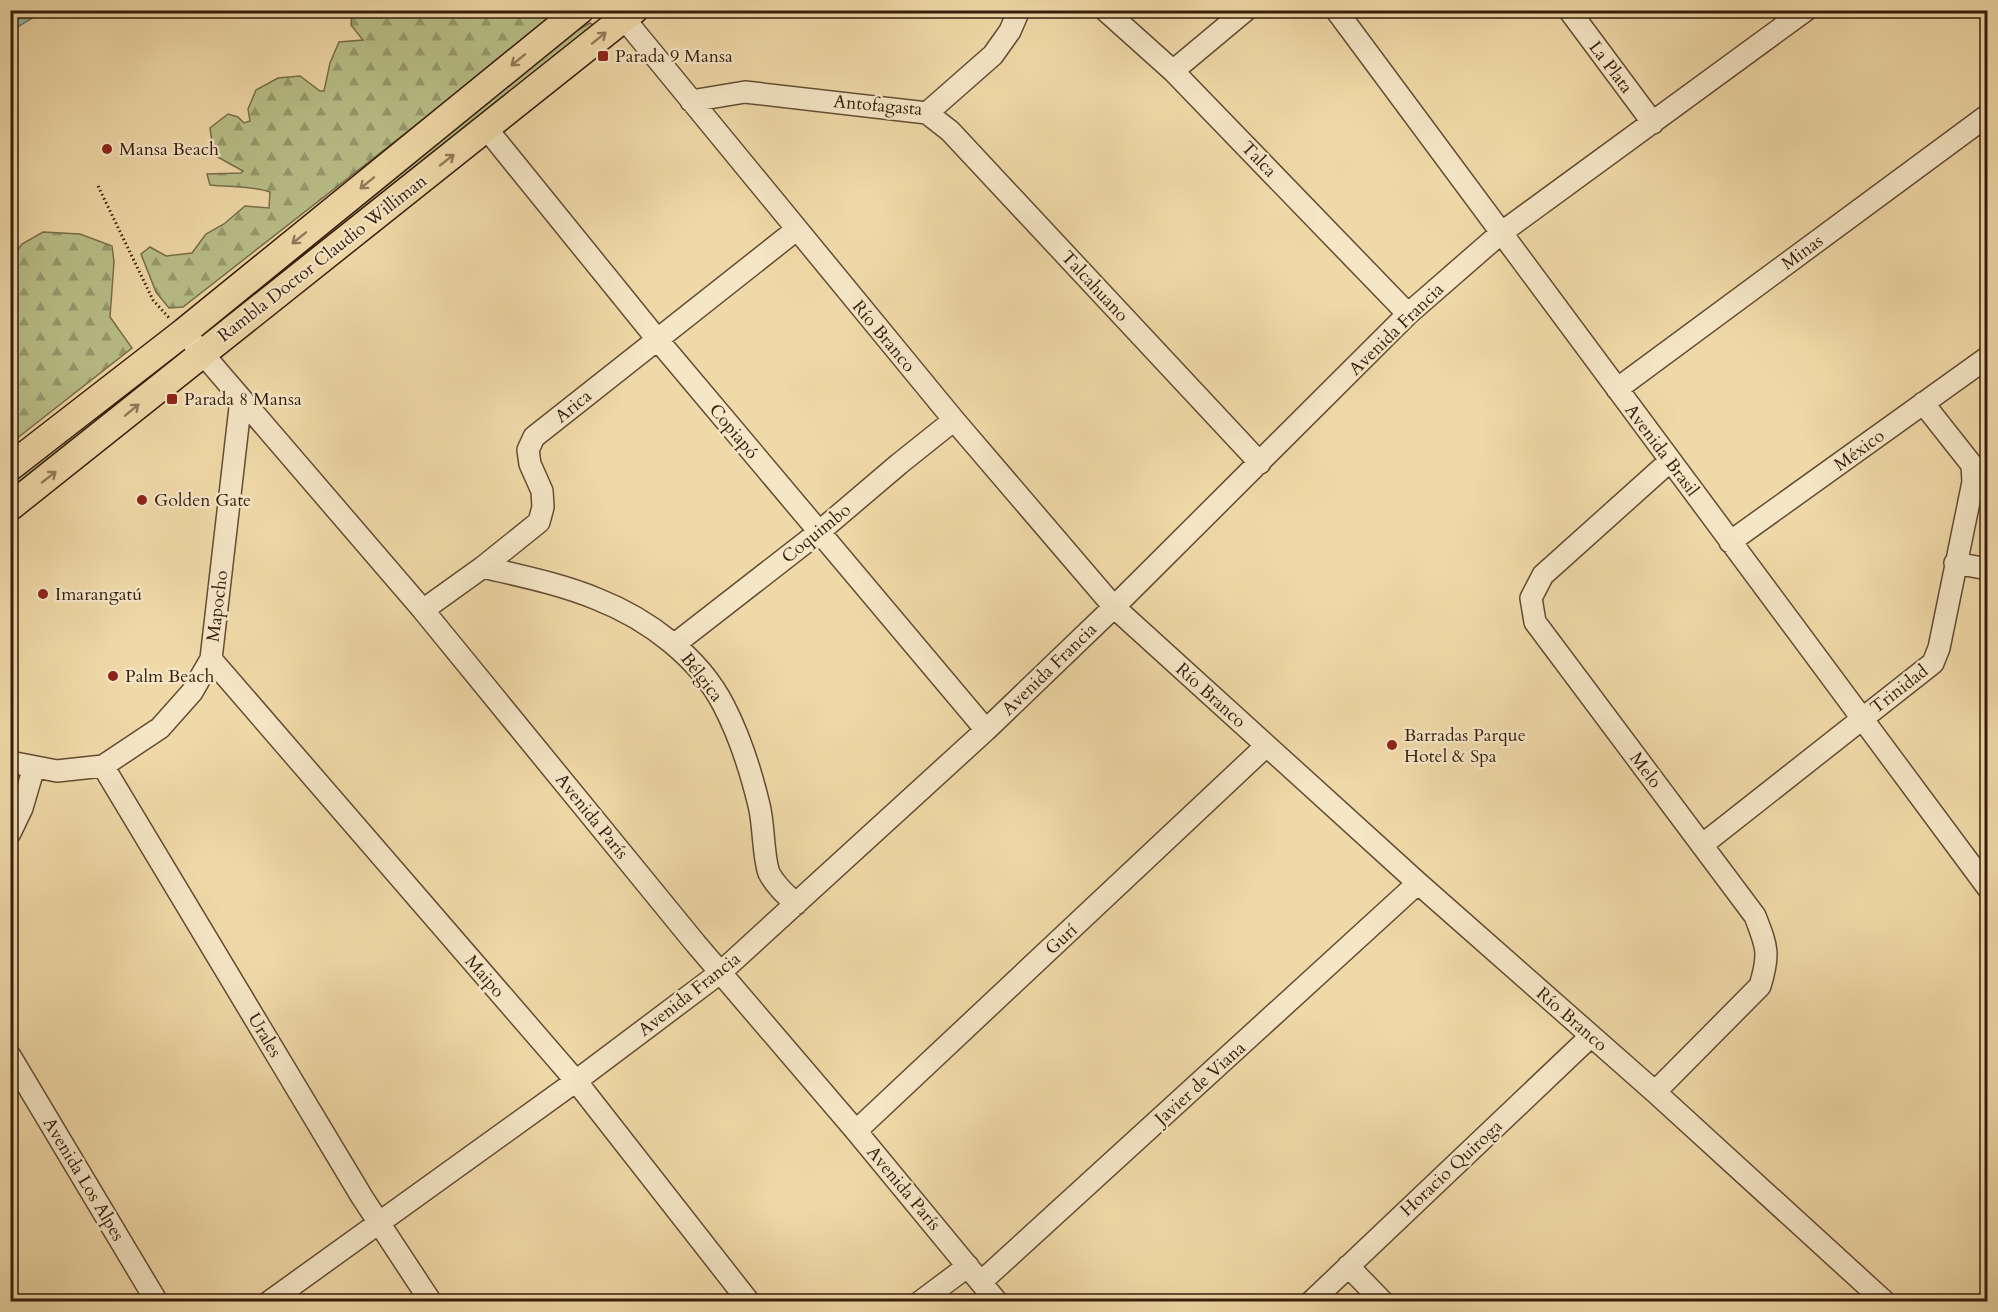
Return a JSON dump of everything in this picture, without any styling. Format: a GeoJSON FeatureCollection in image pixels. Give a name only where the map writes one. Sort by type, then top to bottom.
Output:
{"type":"FeatureCollection","features":[{"type":"Feature","properties":{"kind":"main road","name":"Rambla Doctor Claudio Williman"},"geometry":{"type":"LineString","coordinates":[[10,467],[184,332],[580,10]]}},
{"type":"Feature","properties":{"kind":"main road","name":"Rambla Doctor Claudio Williman"},"geometry":{"type":"LineString","coordinates":[[10,507],[486,129],[625,13]]}},
{"type":"Feature","properties":{"kind":"street","name":"Antofagasta"},"geometry":{"type":"LineString","coordinates":[[691,101],[745,92],[927,112],[993,55],[1010,31],[1019,10]]}},
{"type":"Feature","properties":{"kind":"street","name":"Talca"},"geometry":{"type":"LineString","coordinates":[[1105,10],[1173,71],[1408,314]]}},
{"type":"Feature","properties":{"kind":"street"},"geometry":{"type":"LineString","coordinates":[[1173,71],[1246,10]]}},
{"type":"Feature","properties":{"kind":"street","name":"Avenida Brasil"},"geometry":{"type":"LineString","coordinates":[[1336,10],[1988,888]]}},
{"type":"Feature","properties":{"kind":"street","name":"La Plata"},"geometry":{"type":"LineString","coordinates":[[1569,10],[1653,123]]}},
{"type":"Feature","properties":{"kind":"street","name":"Avenida Francia"},"geometry":{"type":"LineString","coordinates":[[269,1302],[576,1081],[721,972],[986,730],[1114,607],[1408,314],[1501,233],[1806,10]]}},
{"type":"Feature","properties":{"kind":"street","name":"Río Branco"},"geometry":{"type":"LineString","coordinates":[[625,13],[691,101],[796,230],[1114,607],[1418,883],[1655,1092],[1885,1302]]}},
{"type":"Feature","properties":{"kind":"street","name":"Talcahuano"},"geometry":{"type":"LineString","coordinates":[[927,112],[950,131],[1260,463]]}},
{"type":"Feature","properties":{"kind":"street","name":"Minas"},"geometry":{"type":"LineString","coordinates":[[1617,389],[1988,115]]}},
{"type":"Feature","properties":{"kind":"street","name":"Copiapó"},"geometry":{"type":"LineString","coordinates":[[486,129],[657,339],[986,730]]}},
{"type":"Feature","properties":{"kind":"street","name":"Arica"},"geometry":{"type":"LineString","coordinates":[[423,610],[483,567],[539,522],[543,507],[542,491],[530,464],[528,450],[534,437],[796,230]]}},
{"type":"Feature","properties":{"kind":"street","name":"Avenida París"},"geometry":{"type":"LineString","coordinates":[[184,332],[423,610],[997,1302]]}},
{"type":"Feature","properties":{"kind":"street","name":"México"},"geometry":{"type":"LineString","coordinates":[[1730,542],[1988,357]]}},
{"type":"Feature","properties":{"kind":"street","name":"Mapocho"},"geometry":{"type":"LineString","coordinates":[[103,766],[160,728],[192,692],[211,659],[241,399]]}},
{"type":"Feature","properties":{"kind":"street","name":"Trinidad"},"geometry":{"type":"LineString","coordinates":[[1702,845],[1933,663],[1939,648],[1973,482],[1972,465],[1923,403]]}},
{"type":"Feature","properties":{"kind":"street","name":"Coquimbo"},"geometry":{"type":"LineString","coordinates":[[675,644],[819,532],[954,420]]}},
{"type":"Feature","properties":{"kind":"street","name":"Melo"},"geometry":{"type":"LineString","coordinates":[[1655,1092],[1760,986],[1767,962],[1766,942],[1755,916],[1535,622],[1531,598],[1543,575],[1670,461]]}},
{"type":"Feature","properties":{"kind":"street"},"geometry":{"type":"LineString","coordinates":[[1955,563],[1988,569]]}},
{"type":"Feature","properties":{"kind":"street","name":"Bélgica"},"geometry":{"type":"LineString","coordinates":[[483,567],[547,582],[598,599],[638,620],[675,644],[703,673],[724,706],[747,760],[760,808],[769,872],[781,890],[796,904]]}},
{"type":"Feature","properties":{"kind":"street","name":"Maipo"},"geometry":{"type":"LineString","coordinates":[[211,659],[576,1081],[750,1302]]}},
{"type":"Feature","properties":{"kind":"street","name":"Gurí"},"geometry":{"type":"LineString","coordinates":[[856,1131],[1266,746]]}},
{"type":"Feature","properties":{"kind":"street"},"geometry":{"type":"LineString","coordinates":[[10,762],[57,771],[103,766]]}},
{"type":"Feature","properties":{"kind":"street"},"geometry":{"type":"LineString","coordinates":[[10,833],[22,808],[34,766]]}},
{"type":"Feature","properties":{"kind":"street","name":"Urales"},"geometry":{"type":"LineString","coordinates":[[103,766],[430,1302]]}},
{"type":"Feature","properties":{"kind":"street","name":"Javier de Viana"},"geometry":{"type":"LineString","coordinates":[[920,1302],[975,1274],[1418,883]]}},
{"type":"Feature","properties":{"kind":"street","name":"Horacio Quiroga"},"geometry":{"type":"LineString","coordinates":[[1311,1302],[1591,1036]]}},
{"type":"Feature","properties":{"kind":"street","name":"Avenida Los Alpes"},"geometry":{"type":"LineString","coordinates":[[10,1056],[157,1302]]}},
{"type":"Feature","properties":{"kind":"street"},"geometry":{"type":"LineString","coordinates":[[1348,1266],[1383,1302]]}},
{"type":"Feature","properties":{"kind":"path"},"geometry":{"type":"LineString","coordinates":[[98,186],[153,300],[184,332]]}},
{"type":"Feature","properties":{"kind":"green space"},"geometry":{"type":"Polygon","coordinates":[[[367,10],[562,11],[183,307],[169,308],[156,292],[141,254],[150,247],[166,256],[192,253],[206,234],[224,224],[245,206],[269,208],[270,192],[210,185],[207,174],[241,173],[243,171],[214,155],[210,128],[228,114],[238,117],[244,123],[250,121],[248,109],[256,90],[278,78],[300,76],[320,91],[324,91],[330,63],[339,42],[363,40],[351,25],[352,13],[367,10]]]}},
{"type":"Feature","properties":{"kind":"green space"},"geometry":{"type":"Polygon","coordinates":[[[590,23],[595,26],[206,336],[204,335],[205,331],[471,113],[576,31],[590,23]]]}},
{"type":"Feature","properties":{"kind":"green space"},"geometry":{"type":"Polygon","coordinates":[[[43,232],[80,234],[112,246],[114,262],[110,317],[132,348],[11,443],[11,256],[22,244],[43,232]]]}},
{"type":"Feature","properties":{"kind":"green space"},"geometry":{"type":"Polygon","coordinates":[[[173,358],[173,361],[11,493],[11,477],[173,358]]]}},
{"type":"Feature","properties":{"kind":"shaded area"},"geometry":{"type":"Polygon","coordinates":[[[11,10],[44,10],[44,11],[11,31],[11,10]]]}},
{"type":"Feature","properties":{"kind":"place","name":"Parada 9 Mansa"},"geometry":{"type":"Point","coordinates":[603,56]}},
{"type":"Feature","properties":{"kind":"place","name":"Mansa Beach"},"geometry":{"type":"Point","coordinates":[107,149]}},
{"type":"Feature","properties":{"kind":"place","name":"Parada 8 Mansa"},"geometry":{"type":"Point","coordinates":[172,399]}},
{"type":"Feature","properties":{"kind":"place","name":"Golden Gate"},"geometry":{"type":"Point","coordinates":[142,500]}},
{"type":"Feature","properties":{"kind":"place","name":"Imarangatú"},"geometry":{"type":"Point","coordinates":[43,594]}},
{"type":"Feature","properties":{"kind":"place","name":"Palm Beach"},"geometry":{"type":"Point","coordinates":[113,676]}},
{"type":"Feature","properties":{"kind":"place","name":"Barradas Parque Hotel & Spa"},"geometry":{"type":"Point","coordinates":[1392,745]}}]}
